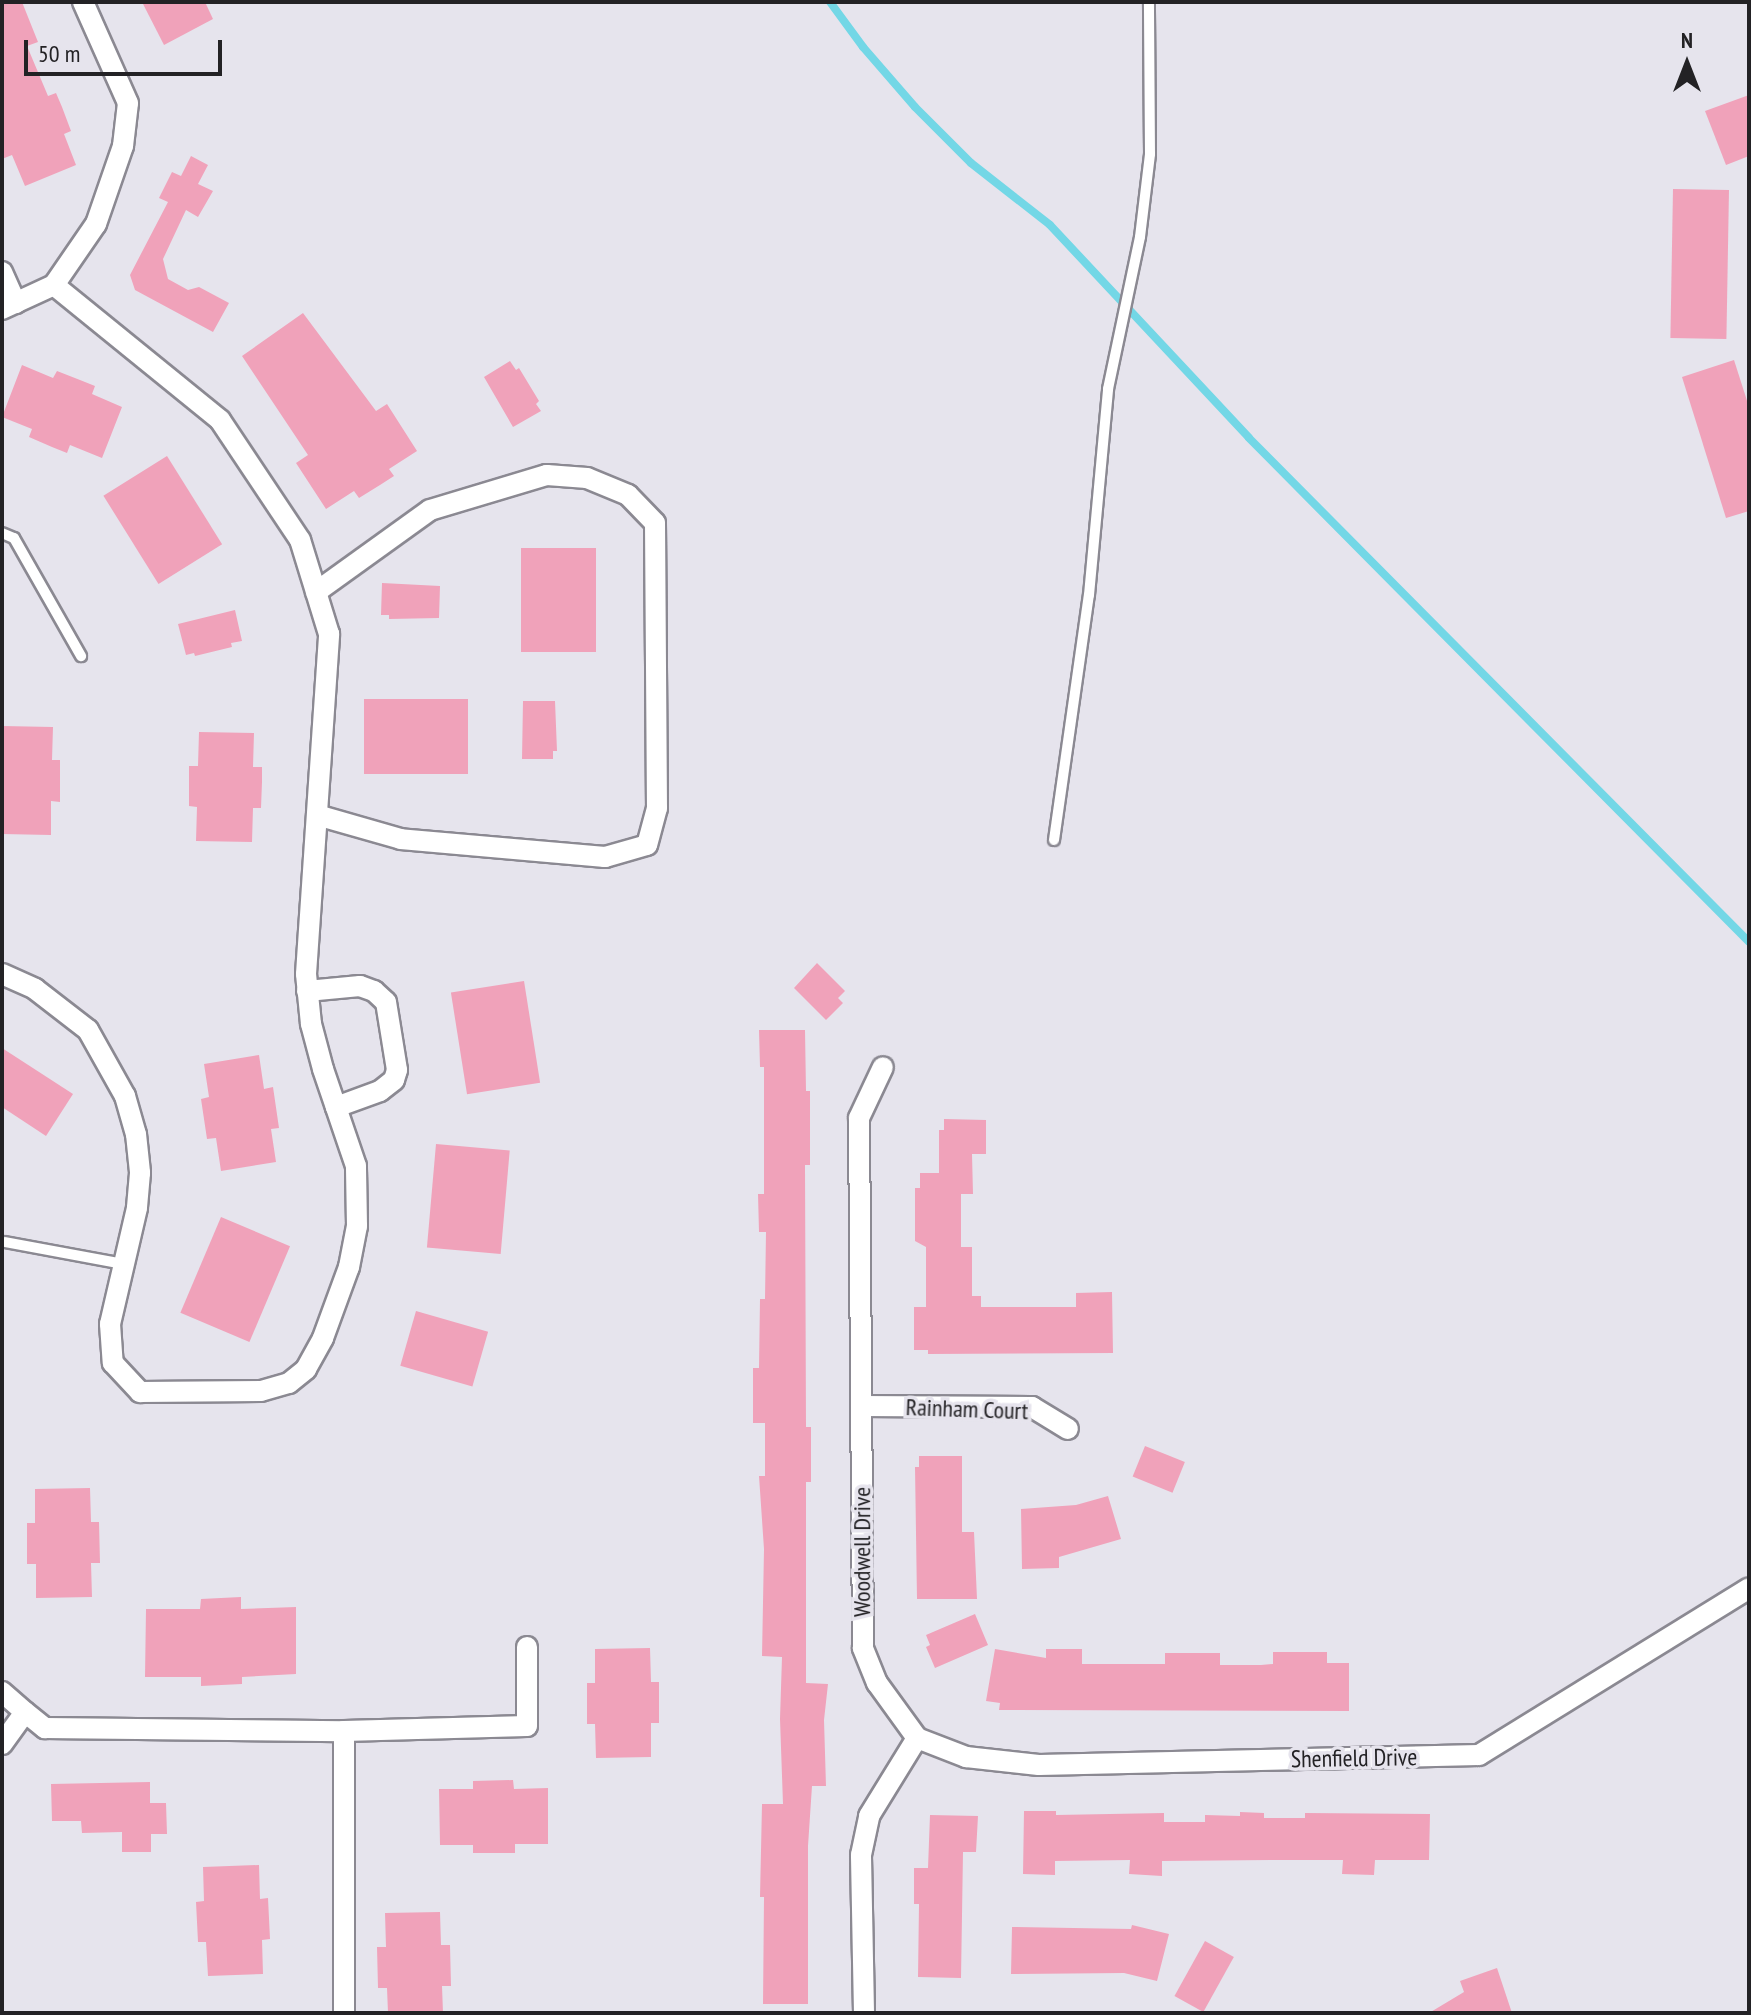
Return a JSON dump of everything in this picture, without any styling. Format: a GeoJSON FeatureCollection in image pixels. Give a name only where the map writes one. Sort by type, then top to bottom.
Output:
{"type":"FeatureCollection","features":[{"type":"Feature","properties":{"kind":"street"},"geometry":{"type":"LineString","coordinates":[[2,272],[9,306],[54,285],[96,224],[123,146],[128,103],[83,2]]}},
{"type":"Feature","properties":{"kind":"street"},"geometry":{"type":"LineString","coordinates":[[2,974],[35,989],[88,1030],[125,1096],[136,1134],[140,1173],[137,1208],[110,1324],[113,1363],[140,1392],[261,1391],[289,1383],[306,1369],[323,1338],[349,1267],[357,1226],[356,1166],[311,1024],[307,991],[307,934],[329,634],[300,540],[220,420],[54,285]]}},
{"type":"Feature","properties":{"kind":"street"},"geometry":{"type":"LineString","coordinates":[[316,592],[430,510],[547,475],[587,478],[628,495],[655,523],[657,808],[647,845],[605,857],[401,839],[317,815]]}},
{"type":"Feature","properties":{"kind":"street"},"geometry":{"type":"LineString","coordinates":[[307,991],[360,986],[374,991],[386,1002],[397,1070],[394,1080],[380,1091],[336,1107]]}},
{"type":"Feature","properties":{"kind":"street","name":"Woodwell Drive"},"geometry":{"type":"LineString","coordinates":[[883,1067],[859,1118],[863,1648],[877,1683],[917,1738]]}},
{"type":"Feature","properties":{"kind":"street","name":"Rainham Court"},"geometry":{"type":"LineString","coordinates":[[861,1406],[1032,1407],[1068,1429]]}},
{"type":"Feature","properties":{"kind":"street","name":"Shenfield Drive"},"geometry":{"type":"LineString","coordinates":[[917,1738],[966,1757],[1039,1765],[1479,1755],[1749,1588]]}},
{"type":"Feature","properties":{"kind":"street"},"geometry":{"type":"LineString","coordinates":[[2,1692],[45,1728],[344,1731],[527,1726],[527,1647]]}},
{"type":"Feature","properties":{"kind":"street"},"geometry":{"type":"LineString","coordinates":[[2,1744],[25,1712]]}},
{"type":"Feature","properties":{"kind":"street"},"geometry":{"type":"LineString","coordinates":[[344,1731],[344,2013]]}},
{"type":"Feature","properties":{"kind":"street"},"geometry":{"type":"LineString","coordinates":[[864,2013],[861,1855],[869,1816],[917,1738]]}},
{"type":"Feature","properties":{"kind":"lane"},"geometry":{"type":"LineString","coordinates":[[1054,840],[1089,595],[1108,389],[1140,237],[1150,154],[1149,2]]}},
{"type":"Feature","properties":{"kind":"lane"},"geometry":{"type":"LineString","coordinates":[[2,533],[14,538],[81,656]]}},
{"type":"Feature","properties":{"kind":"lane"},"geometry":{"type":"LineString","coordinates":[[5,1242],[124,1264]]}},
{"type":"Feature","properties":{"kind":"building"},"geometry":{"type":"Polygon","coordinates":[[[2,2],[22,2],[38,42],[27,46],[48,96],[56,93],[62,107],[71,131],[64,134],[76,165],[25,186],[12,155],[2,159],[2,2]]]}},
{"type":"Feature","properties":{"kind":"building"},"geometry":{"type":"Polygon","coordinates":[[[142,2],[205,2],[213,19],[164,45],[142,2]]]}},
{"type":"Feature","properties":{"kind":"building"},"geometry":{"type":"Polygon","coordinates":[[[1749,95],[1749,156],[1726,165],[1705,111],[1749,95]]]}},
{"type":"Feature","properties":{"kind":"building"},"geometry":{"type":"Polygon","coordinates":[[[191,156],[208,165],[198,184],[213,191],[198,217],[186,210],[163,259],[168,279],[188,290],[199,287],[229,303],[213,332],[135,290],[130,275],[168,202],[159,198],[172,172],[181,176],[191,156]]]}},
{"type":"Feature","properties":{"kind":"building"},"geometry":{"type":"Polygon","coordinates":[[[1673,189],[1729,190],[1726,339],[1670,338],[1673,189]]]}},
{"type":"Feature","properties":{"kind":"building"},"geometry":{"type":"Polygon","coordinates":[[[303,313],[376,411],[387,404],[417,451],[389,469],[394,476],[380,485],[359,498],[354,491],[326,509],[296,463],[308,455],[242,356],[303,313]]]}},
{"type":"Feature","properties":{"kind":"building"},"geometry":{"type":"Polygon","coordinates":[[[1734,360],[1749,407],[1749,511],[1726,518],[1682,377],[1734,360]]]}},
{"type":"Feature","properties":{"kind":"building"},"geometry":{"type":"Polygon","coordinates":[[[510,361],[516,370],[519,368],[539,401],[536,404],[541,411],[513,427],[484,377],[510,361]]]}},
{"type":"Feature","properties":{"kind":"building"},"geometry":{"type":"Polygon","coordinates":[[[22,365],[53,378],[57,371],[95,386],[92,394],[122,407],[102,458],[70,445],[67,453],[52,447],[29,437],[32,429],[2,417],[22,365]]]}},
{"type":"Feature","properties":{"kind":"building"},"geometry":{"type":"Polygon","coordinates":[[[167,456],[222,544],[159,584],[103,496],[167,456]]]}},
{"type":"Feature","properties":{"kind":"building"},"geometry":{"type":"Polygon","coordinates":[[[521,548],[596,548],[596,652],[521,652],[521,548]]]}},
{"type":"Feature","properties":{"kind":"building"},"geometry":{"type":"Polygon","coordinates":[[[382,583],[440,586],[439,618],[389,619],[389,615],[381,615],[382,583]]]}},
{"type":"Feature","properties":{"kind":"building"},"geometry":{"type":"Polygon","coordinates":[[[235,610],[242,641],[231,643],[232,647],[195,656],[194,653],[186,655],[178,624],[235,610]]]}},
{"type":"Feature","properties":{"kind":"building"},"geometry":{"type":"Polygon","coordinates":[[[364,699],[468,699],[468,774],[364,774],[364,699]]]}},
{"type":"Feature","properties":{"kind":"building"},"geometry":{"type":"Polygon","coordinates":[[[523,701],[555,701],[557,751],[553,751],[553,759],[522,759],[523,701]]]}},
{"type":"Feature","properties":{"kind":"building"},"geometry":{"type":"Polygon","coordinates":[[[2,726],[53,727],[52,760],[60,760],[60,802],[51,801],[51,835],[2,834],[2,726]]]}},
{"type":"Feature","properties":{"kind":"building"},"geometry":{"type":"Polygon","coordinates":[[[199,732],[254,733],[253,767],[262,767],[262,782],[261,808],[253,808],[252,842],[196,841],[197,807],[189,806],[189,766],[198,766],[199,732]]]}},
{"type":"Feature","properties":{"kind":"building"},"geometry":{"type":"Polygon","coordinates":[[[817,963],[845,991],[838,998],[843,1003],[826,1020],[794,988],[817,963]]]}},
{"type":"Feature","properties":{"kind":"building"},"geometry":{"type":"Polygon","coordinates":[[[524,981],[540,1083],[467,1094],[451,993],[524,981]]]}},
{"type":"Feature","properties":{"kind":"building"},"geometry":{"type":"Polygon","coordinates":[[[759,1030],[805,1030],[806,1091],[810,1091],[810,1165],[805,1165],[806,1427],[811,1427],[811,1482],[806,1482],[806,1683],[828,1684],[824,1720],[826,1786],[812,1786],[808,1846],[808,2004],[763,2004],[764,1897],[760,1897],[762,1804],[783,1804],[780,1719],[782,1657],[762,1656],[764,1549],[759,1476],[765,1476],[765,1423],[753,1423],[753,1368],[759,1368],[760,1299],[765,1299],[766,1232],[759,1232],[758,1194],[764,1194],[764,1067],[760,1067],[759,1030]]]}},
{"type":"Feature","properties":{"kind":"building"},"geometry":{"type":"Polygon","coordinates":[[[2,1048],[73,1094],[46,1136],[2,1107],[2,1048]]]}},
{"type":"Feature","properties":{"kind":"building"},"geometry":{"type":"Polygon","coordinates":[[[259,1055],[264,1089],[273,1087],[279,1128],[271,1129],[276,1162],[221,1171],[216,1138],[207,1139],[201,1099],[209,1097],[204,1064],[259,1055]]]}},
{"type":"Feature","properties":{"kind":"building"},"geometry":{"type":"Polygon","coordinates":[[[944,1119],[986,1120],[986,1154],[972,1154],[973,1194],[961,1194],[961,1247],[972,1247],[972,1296],[981,1296],[981,1307],[1076,1307],[1076,1293],[1112,1292],[1113,1353],[928,1354],[928,1350],[914,1350],[914,1307],[926,1307],[926,1247],[915,1241],[915,1188],[920,1188],[920,1173],[939,1173],[939,1130],[944,1130],[944,1119]]]}},
{"type":"Feature","properties":{"kind":"building"},"geometry":{"type":"Polygon","coordinates":[[[436,1144],[510,1150],[501,1254],[427,1248],[436,1144]]]}},
{"type":"Feature","properties":{"kind":"building"},"geometry":{"type":"Polygon","coordinates":[[[221,1217],[290,1246],[249,1342],[180,1313],[221,1217]]]}},
{"type":"Feature","properties":{"kind":"building"},"geometry":{"type":"Polygon","coordinates":[[[416,1311],[488,1332],[472,1386],[400,1366],[416,1311]]]}},
{"type":"Feature","properties":{"kind":"building"},"geometry":{"type":"Polygon","coordinates":[[[1145,1446],[1185,1462],[1173,1493],[1133,1477],[1145,1446]]]}},
{"type":"Feature","properties":{"kind":"building"},"geometry":{"type":"Polygon","coordinates":[[[919,1456],[962,1456],[962,1532],[974,1532],[977,1599],[917,1599],[915,1467],[919,1467],[919,1456]]]}},
{"type":"Feature","properties":{"kind":"building"},"geometry":{"type":"Polygon","coordinates":[[[90,1488],[91,1522],[99,1522],[100,1563],[91,1563],[92,1597],[36,1598],[36,1564],[27,1564],[27,1523],[35,1523],[35,1489],[90,1488]]]}},
{"type":"Feature","properties":{"kind":"building"},"geometry":{"type":"Polygon","coordinates":[[[1108,1496],[1121,1539],[1059,1557],[1059,1568],[1022,1569],[1021,1509],[1076,1505],[1108,1496]]]}},
{"type":"Feature","properties":{"kind":"building"},"geometry":{"type":"Polygon","coordinates":[[[241,1597],[241,1609],[296,1607],[296,1674],[242,1677],[242,1684],[201,1686],[201,1677],[145,1677],[146,1609],[200,1609],[201,1599],[241,1597]]]}},
{"type":"Feature","properties":{"kind":"building"},"geometry":{"type":"Polygon","coordinates":[[[975,1614],[988,1645],[935,1668],[926,1647],[930,1645],[926,1635],[975,1614]]]}},
{"type":"Feature","properties":{"kind":"building"},"geometry":{"type":"Polygon","coordinates":[[[650,1648],[651,1682],[659,1682],[659,1723],[651,1723],[651,1757],[596,1758],[595,1724],[587,1724],[587,1683],[595,1683],[595,1649],[650,1648]]]}},
{"type":"Feature","properties":{"kind":"building"},"geometry":{"type":"Polygon","coordinates":[[[995,1649],[1046,1658],[1046,1649],[1082,1649],[1082,1664],[1165,1664],[1165,1653],[1220,1653],[1220,1665],[1261,1665],[1273,1664],[1273,1652],[1327,1652],[1327,1663],[1349,1663],[1349,1711],[999,1710],[1000,1703],[986,1701],[995,1649]]]}},
{"type":"Feature","properties":{"kind":"building"},"geometry":{"type":"Polygon","coordinates":[[[513,1780],[514,1789],[548,1788],[548,1844],[515,1844],[515,1853],[473,1853],[473,1845],[440,1845],[439,1789],[473,1789],[473,1781],[513,1780]]]}},
{"type":"Feature","properties":{"kind":"building"},"geometry":{"type":"Polygon","coordinates":[[[150,1782],[150,1803],[166,1803],[167,1834],[151,1834],[151,1852],[122,1852],[122,1832],[82,1833],[81,1821],[52,1821],[51,1784],[150,1782]]]}},
{"type":"Feature","properties":{"kind":"building"},"geometry":{"type":"Polygon","coordinates":[[[1024,1811],[1056,1811],[1056,1815],[1164,1813],[1164,1822],[1205,1822],[1205,1815],[1240,1816],[1240,1812],[1264,1813],[1264,1818],[1305,1818],[1305,1813],[1430,1814],[1429,1860],[1375,1860],[1374,1875],[1342,1874],[1343,1860],[1162,1861],[1162,1876],[1129,1874],[1130,1860],[1055,1861],[1055,1875],[1023,1874],[1024,1811]]]}},
{"type":"Feature","properties":{"kind":"building"},"geometry":{"type":"Polygon","coordinates":[[[930,1815],[978,1816],[976,1852],[963,1852],[961,1978],[918,1977],[919,1904],[914,1904],[914,1868],[928,1868],[930,1815]]]}},
{"type":"Feature","properties":{"kind":"building"},"geometry":{"type":"Polygon","coordinates":[[[259,1865],[260,1899],[268,1898],[270,1939],[262,1940],[263,1974],[208,1976],[206,1942],[198,1942],[196,1902],[204,1901],[203,1867],[259,1865]]]}},
{"type":"Feature","properties":{"kind":"building"},"geometry":{"type":"Polygon","coordinates":[[[440,1912],[441,1945],[450,1945],[451,1986],[442,1986],[443,2013],[388,2013],[387,1988],[378,1988],[377,1947],[386,1947],[385,1913],[440,1912]]]}},
{"type":"Feature","properties":{"kind":"building"},"geometry":{"type":"Polygon","coordinates":[[[1132,1925],[1169,1934],[1157,1981],[1124,1973],[1011,1974],[1012,1927],[1131,1929],[1132,1925]]]}},
{"type":"Feature","properties":{"kind":"building"},"geometry":{"type":"Polygon","coordinates":[[[1205,1941],[1234,1957],[1203,2012],[1174,1996],[1205,1941]]]}},
{"type":"Feature","properties":{"kind":"building"},"geometry":{"type":"Polygon","coordinates":[[[1497,1968],[1512,2013],[1429,2013],[1464,1992],[1460,1981],[1497,1968]]]}},
{"type":"Feature","properties":{"kind":"waterway"},"geometry":{"type":"LineString","coordinates":[[830,2],[863,47],[915,107],[971,163],[1050,225],[1249,438],[1749,942]]}}]}
